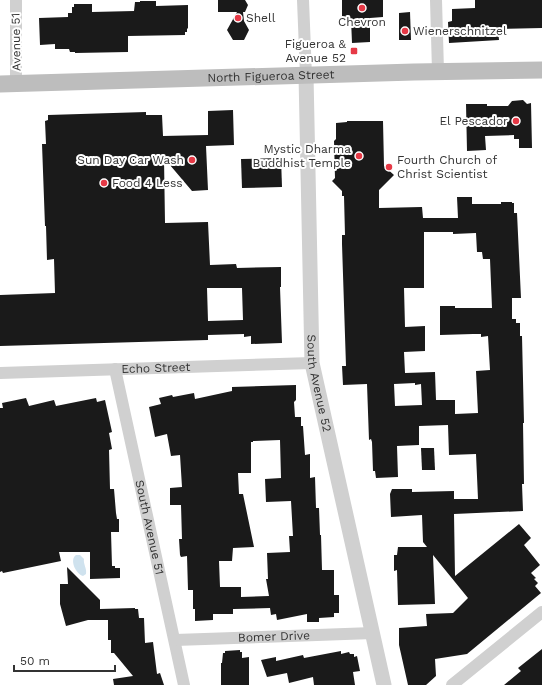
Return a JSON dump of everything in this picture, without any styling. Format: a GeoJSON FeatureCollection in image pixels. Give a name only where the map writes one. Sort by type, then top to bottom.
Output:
{"type":"FeatureCollection","features":[{"type":"Feature","properties":{"kind":"main road","name":"North Figueroa Street"},"geometry":{"type":"LineString","coordinates":[[8,84],[494,70],[542,70]]}},
{"type":"Feature","properties":{"kind":"street","name":"Avenue 51"},"geometry":{"type":"LineString","coordinates":[[8,84],[16,0]]}},
{"type":"Feature","properties":{"kind":"street"},"geometry":{"type":"LineString","coordinates":[[303,0],[306,75]]}},
{"type":"Feature","properties":{"kind":"street"},"geometry":{"type":"LineString","coordinates":[[436,0],[438,72]]}},
{"type":"Feature","properties":{"kind":"street","name":"South Avenue 52"},"geometry":{"type":"LineString","coordinates":[[306,75],[312,363],[384,685]]}},
{"type":"Feature","properties":{"kind":"street","name":"Echo Street"},"geometry":{"type":"LineString","coordinates":[[0,373],[312,363]]}},
{"type":"Feature","properties":{"kind":"street","name":"South Avenue 51"},"geometry":{"type":"LineString","coordinates":[[115,369],[184,685]]}},
{"type":"Feature","properties":{"kind":"street"},"geometry":{"type":"LineString","coordinates":[[452,685],[542,612]]}},
{"type":"Feature","properties":{"kind":"street","name":"Bomer Drive"},"geometry":{"type":"LineString","coordinates":[[175,640],[373,633]]}},
{"type":"Feature","properties":{"kind":"water"},"geometry":{"type":"Polygon","coordinates":[[[76,555],[80,555],[84,559],[86,574],[83,576],[78,573],[74,567],[73,560],[76,555]]]}},
{"type":"Feature","properties":{"kind":"building","name":"Shell"},"geometry":{"type":"Polygon","coordinates":[[[218,0],[245,0],[248,5],[245,12],[243,12],[244,21],[249,30],[244,40],[233,40],[227,30],[237,12],[218,12],[218,0]]]}},
{"type":"Feature","properties":{"kind":"building","name":"Chevron"},"geometry":{"type":"Polygon","coordinates":[[[342,0],[383,0],[383,17],[370,18],[370,42],[352,43],[351,19],[342,19],[342,0]]]}},
{"type":"Feature","properties":{"kind":"building"},"geometry":{"type":"Polygon","coordinates":[[[475,0],[542,0],[542,28],[498,29],[499,40],[449,43],[448,22],[452,21],[452,9],[475,8],[475,0]]]}},
{"type":"Feature","properties":{"kind":"building"},"geometry":{"type":"Polygon","coordinates":[[[156,1],[156,6],[188,5],[188,29],[187,28],[185,35],[128,36],[128,52],[75,53],[70,52],[69,49],[55,49],[55,44],[40,45],[39,18],[68,17],[68,13],[72,13],[72,7],[74,7],[74,4],[92,4],[92,12],[134,11],[135,2],[156,1]]]}},
{"type":"Feature","properties":{"kind":"building","name":"Wienerschnitzel"},"geometry":{"type":"Polygon","coordinates":[[[410,12],[411,40],[399,40],[399,13],[410,12]]]}},
{"type":"Feature","properties":{"kind":"building"},"geometry":{"type":"Polygon","coordinates":[[[523,100],[527,104],[531,103],[532,148],[519,148],[519,139],[514,139],[514,135],[485,136],[486,150],[467,151],[466,104],[508,106],[512,101],[523,100]]]}},
{"type":"Feature","properties":{"kind":"building"},"geometry":{"type":"Polygon","coordinates":[[[233,110],[234,145],[206,146],[208,190],[192,191],[164,158],[165,223],[208,222],[210,265],[236,264],[237,268],[281,267],[280,287],[282,343],[251,344],[251,336],[244,337],[244,334],[208,335],[208,340],[0,346],[0,295],[55,293],[54,259],[47,260],[45,226],[42,144],[46,144],[45,121],[48,120],[48,115],[146,112],[146,115],[162,115],[163,136],[208,135],[208,111],[233,110]],[[207,288],[208,321],[243,320],[242,288],[207,288]]]}},
{"type":"Feature","properties":{"kind":"building"},"geometry":{"type":"Polygon","coordinates":[[[383,121],[384,166],[394,175],[379,190],[379,208],[422,207],[423,218],[458,218],[457,197],[472,197],[472,204],[501,204],[501,202],[512,202],[514,203],[514,213],[517,213],[521,298],[512,298],[512,319],[516,319],[516,323],[520,323],[520,336],[522,336],[524,423],[524,484],[522,484],[523,511],[454,514],[455,576],[519,524],[531,538],[524,545],[540,565],[531,573],[536,578],[534,579],[538,583],[535,586],[541,593],[467,654],[435,659],[436,676],[426,685],[408,685],[399,645],[399,628],[427,626],[426,614],[453,613],[468,598],[433,555],[435,604],[398,605],[397,570],[394,571],[394,555],[397,555],[398,547],[427,547],[423,542],[422,515],[391,517],[390,494],[392,489],[412,489],[412,492],[454,491],[454,499],[478,499],[476,454],[449,455],[448,425],[419,426],[419,445],[397,446],[398,477],[376,478],[375,471],[373,471],[372,442],[371,439],[369,440],[367,384],[343,385],[342,366],[346,366],[342,244],[342,235],[345,235],[344,196],[342,196],[342,191],[332,181],[335,178],[334,141],[336,139],[336,123],[383,121]],[[424,232],[424,288],[404,288],[405,327],[425,326],[425,351],[404,352],[405,373],[435,372],[436,400],[455,400],[455,414],[478,413],[476,371],[490,370],[488,336],[481,337],[481,334],[440,335],[440,306],[455,306],[455,308],[492,308],[490,259],[483,259],[482,252],[477,252],[476,233],[453,234],[453,232],[424,232]],[[415,383],[394,384],[395,406],[422,405],[421,384],[415,385],[415,383]]]}},
{"type":"Feature","properties":{"kind":"building"},"geometry":{"type":"Polygon","coordinates":[[[281,158],[282,187],[242,188],[241,159],[281,158]]]}},
{"type":"Feature","properties":{"kind":"building"},"geometry":{"type":"Polygon","coordinates":[[[296,385],[296,400],[294,402],[295,417],[301,417],[305,455],[310,454],[310,478],[315,477],[316,508],[319,508],[322,570],[334,570],[334,595],[339,595],[339,613],[334,613],[334,617],[319,618],[319,622],[307,622],[307,614],[277,620],[276,614],[271,615],[270,608],[233,609],[233,614],[213,614],[213,620],[195,621],[195,609],[193,609],[193,590],[188,590],[187,556],[181,557],[180,555],[179,539],[182,539],[181,505],[170,505],[170,488],[182,487],[180,455],[171,456],[167,434],[155,437],[149,407],[161,404],[159,398],[194,393],[195,399],[232,391],[232,387],[296,385]],[[280,440],[251,442],[251,473],[238,473],[239,494],[243,494],[254,547],[233,548],[232,561],[219,561],[220,587],[241,587],[241,597],[269,596],[266,579],[268,579],[267,553],[290,552],[289,536],[293,536],[291,501],[266,502],[265,479],[281,478],[280,440]]]}},
{"type":"Feature","properties":{"kind":"building"},"geometry":{"type":"Polygon","coordinates":[[[26,398],[29,406],[54,400],[56,406],[96,398],[97,402],[105,400],[112,432],[109,433],[112,449],[109,450],[110,489],[114,489],[117,519],[119,519],[119,532],[111,532],[112,566],[115,566],[115,568],[120,568],[120,578],[90,579],[90,552],[59,552],[61,561],[3,573],[2,571],[0,572],[0,408],[3,408],[2,403],[26,398]]]}},
{"type":"Feature","properties":{"kind":"building"},"geometry":{"type":"Polygon","coordinates":[[[421,448],[434,448],[435,470],[422,470],[421,448]]]}},
{"type":"Feature","properties":{"kind":"building"},"geometry":{"type":"Polygon","coordinates":[[[67,567],[100,600],[100,609],[138,609],[139,618],[144,618],[145,643],[153,642],[157,674],[160,673],[164,685],[114,685],[113,679],[133,676],[114,653],[111,653],[111,640],[108,640],[108,620],[88,620],[66,626],[60,604],[60,584],[68,584],[67,567]]]}},
{"type":"Feature","properties":{"kind":"building"},"geometry":{"type":"Polygon","coordinates":[[[542,649],[542,685],[504,685],[521,671],[518,668],[542,649]]]}},
{"type":"Feature","properties":{"kind":"building"},"geometry":{"type":"Polygon","coordinates":[[[240,650],[240,652],[242,652],[242,658],[249,657],[249,685],[221,685],[221,663],[223,653],[225,653],[225,651],[240,650]]]}},
{"type":"Feature","properties":{"kind":"building"},"geometry":{"type":"Polygon","coordinates":[[[341,651],[341,654],[349,652],[350,654],[354,654],[354,657],[357,656],[360,671],[353,672],[355,685],[314,685],[313,677],[289,683],[287,673],[267,677],[261,660],[276,657],[276,661],[303,655],[304,658],[341,651]]]}},
{"type":"Feature","properties":{"kind":"place","name":"Chevron"},"geometry":{"type":"Point","coordinates":[362,8]}},
{"type":"Feature","properties":{"kind":"place","name":"Shell"},"geometry":{"type":"Point","coordinates":[238,18]}},
{"type":"Feature","properties":{"kind":"place","name":"Wienerschnitzel"},"geometry":{"type":"Point","coordinates":[405,31]}},
{"type":"Feature","properties":{"kind":"place","name":"Figueroa & Avenue 52"},"geometry":{"type":"Point","coordinates":[354,51]}},
{"type":"Feature","properties":{"kind":"place","name":"El Pescador"},"geometry":{"type":"Point","coordinates":[516,121]}},
{"type":"Feature","properties":{"kind":"place","name":"Mystic Dharma Buddhist Temple"},"geometry":{"type":"Point","coordinates":[359,156]}},
{"type":"Feature","properties":{"kind":"place","name":"Sun Day Car Wash"},"geometry":{"type":"Point","coordinates":[192,160]}},
{"type":"Feature","properties":{"kind":"place","name":"Fourth Church of Christ Scientist"},"geometry":{"type":"Point","coordinates":[389,167]}},
{"type":"Feature","properties":{"kind":"place","name":"Food 4 Less"},"geometry":{"type":"Point","coordinates":[104,183]}}]}
